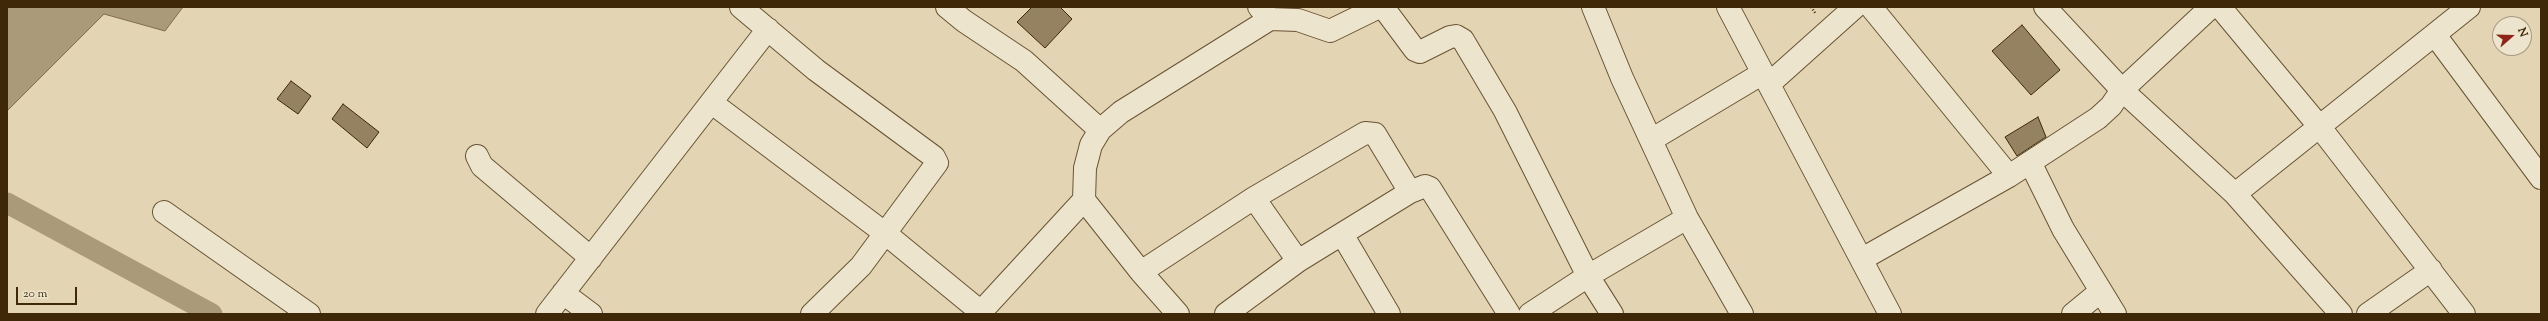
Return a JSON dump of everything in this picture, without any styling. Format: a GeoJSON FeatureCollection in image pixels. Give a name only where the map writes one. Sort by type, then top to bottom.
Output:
{"type":"FeatureCollection","features":[{"type":"Feature","properties":{"kind":"street"},"geometry":{"type":"LineString","coordinates":[[741,7],[816,70],[878,114],[936,160],[936,166],[861,266],[812,314]]}},
{"type":"Feature","properties":{"kind":"street"},"geometry":{"type":"LineString","coordinates":[[947,7],[964,21],[1024,61],[1100,130]]}},
{"type":"Feature","properties":{"kind":"street"},"geometry":{"type":"LineString","coordinates":[[1178,314],[1141,272],[1084,200],[1085,168],[1091,145],[1100,130],[1122,112],[1264,13],[1298,20],[1330,31],[1380,7]]}},
{"type":"Feature","properties":{"kind":"street"},"geometry":{"type":"LineString","coordinates":[[1383,7],[1415,50],[1420,52],[1450,37],[1456,36],[1463,40],[1505,111],[1588,276],[1612,314]]}},
{"type":"Feature","properties":{"kind":"street"},"geometry":{"type":"LineString","coordinates":[[1593,7],[1622,78],[1687,218],[1742,314]]}},
{"type":"Feature","properties":{"kind":"street"},"geometry":{"type":"LineString","coordinates":[[1728,7],[1890,314]]}},
{"type":"Feature","properties":{"kind":"street"},"geometry":{"type":"LineString","coordinates":[[1651,140],[1766,79],[1855,7]]}},
{"type":"Feature","properties":{"kind":"street"},"geometry":{"type":"LineString","coordinates":[[1871,7],[2009,176]]}},
{"type":"Feature","properties":{"kind":"street"},"geometry":{"type":"LineString","coordinates":[[2045,7],[2122,90],[2234,194],[2342,314]]}},
{"type":"Feature","properties":{"kind":"street"},"geometry":{"type":"LineString","coordinates":[[1862,259],[2009,176],[2098,118],[2111,106],[2122,90],[2211,7]]}},
{"type":"Feature","properties":{"kind":"street"},"geometry":{"type":"LineString","coordinates":[[2220,7],[2319,126],[2464,314]]}},
{"type":"Feature","properties":{"kind":"street"},"geometry":{"type":"LineString","coordinates":[[2234,194],[2469,7]]}},
{"type":"Feature","properties":{"kind":"street"},"geometry":{"type":"LineString","coordinates":[[547,314],[768,29]]}},
{"type":"Feature","properties":{"kind":"street"},"geometry":{"type":"LineString","coordinates":[[2435,35],[2541,178]]}},
{"type":"Feature","properties":{"kind":"street"},"geometry":{"type":"LineString","coordinates":[[712,103],[886,234],[980,313],[1084,200]]}},
{"type":"Feature","properties":{"kind":"street"},"geometry":{"type":"LineString","coordinates":[[1141,272],[1254,198],[1370,132],[1374,134],[1410,192]]}},
{"type":"Feature","properties":{"kind":"street"},"geometry":{"type":"LineString","coordinates":[[477,156],[482,166],[591,258]]}},
{"type":"Feature","properties":{"kind":"street"},"geometry":{"type":"LineString","coordinates":[[2030,162],[2063,229],[2115,314]]}},
{"type":"Feature","properties":{"kind":"street"},"geometry":{"type":"LineString","coordinates":[[1226,314],[1298,261],[1421,186],[1430,188],[1509,314]]}},
{"type":"Feature","properties":{"kind":"street"},"geometry":{"type":"LineString","coordinates":[[1254,198],[1298,261]]}},
{"type":"Feature","properties":{"kind":"street"},"geometry":{"type":"LineString","coordinates":[[164,212],[309,314]]}},
{"type":"Feature","properties":{"kind":"street"},"geometry":{"type":"LineString","coordinates":[[1530,314],[1588,276],[1687,218]]}},
{"type":"Feature","properties":{"kind":"street"},"geometry":{"type":"LineString","coordinates":[[1342,234],[1389,314]]}},
{"type":"Feature","properties":{"kind":"street"},"geometry":{"type":"LineString","coordinates":[[2368,314],[2431,270]]}},
{"type":"Feature","properties":{"kind":"street"},"geometry":{"type":"LineString","coordinates":[[2073,314],[2101,291]]}},
{"type":"Feature","properties":{"kind":"street"},"geometry":{"type":"LineString","coordinates":[[563,293],[591,314]]}},
{"type":"Feature","properties":{"kind":"shaded area"},"geometry":{"type":"Polygon","coordinates":[[[7,7],[183,7],[165,31],[104,14],[7,111],[7,7]]]}},
{"type":"Feature","properties":{"kind":"building"},"geometry":{"type":"Polygon","coordinates":[[[1032,7],[1060,7],[1072,19],[1045,48],[1017,22],[1032,7]]]}},
{"type":"Feature","properties":{"kind":"building"},"geometry":{"type":"Polygon","coordinates":[[[2022,25],[2060,70],[2031,95],[1992,51],[2022,25]]]}},
{"type":"Feature","properties":{"kind":"building"},"geometry":{"type":"Polygon","coordinates":[[[291,81],[311,96],[298,114],[277,99],[291,81]]]}},
{"type":"Feature","properties":{"kind":"building"},"geometry":{"type":"Polygon","coordinates":[[[343,104],[379,132],[367,148],[332,119],[343,104]]]}},
{"type":"Feature","properties":{"kind":"building"},"geometry":{"type":"Polygon","coordinates":[[[2038,117],[2046,137],[2017,156],[2005,137],[2038,117]]]}},
{"type":"Feature","properties":{"kind":"waterway"},"geometry":{"type":"LineString","coordinates":[[7,203],[212,314]]}}]}
